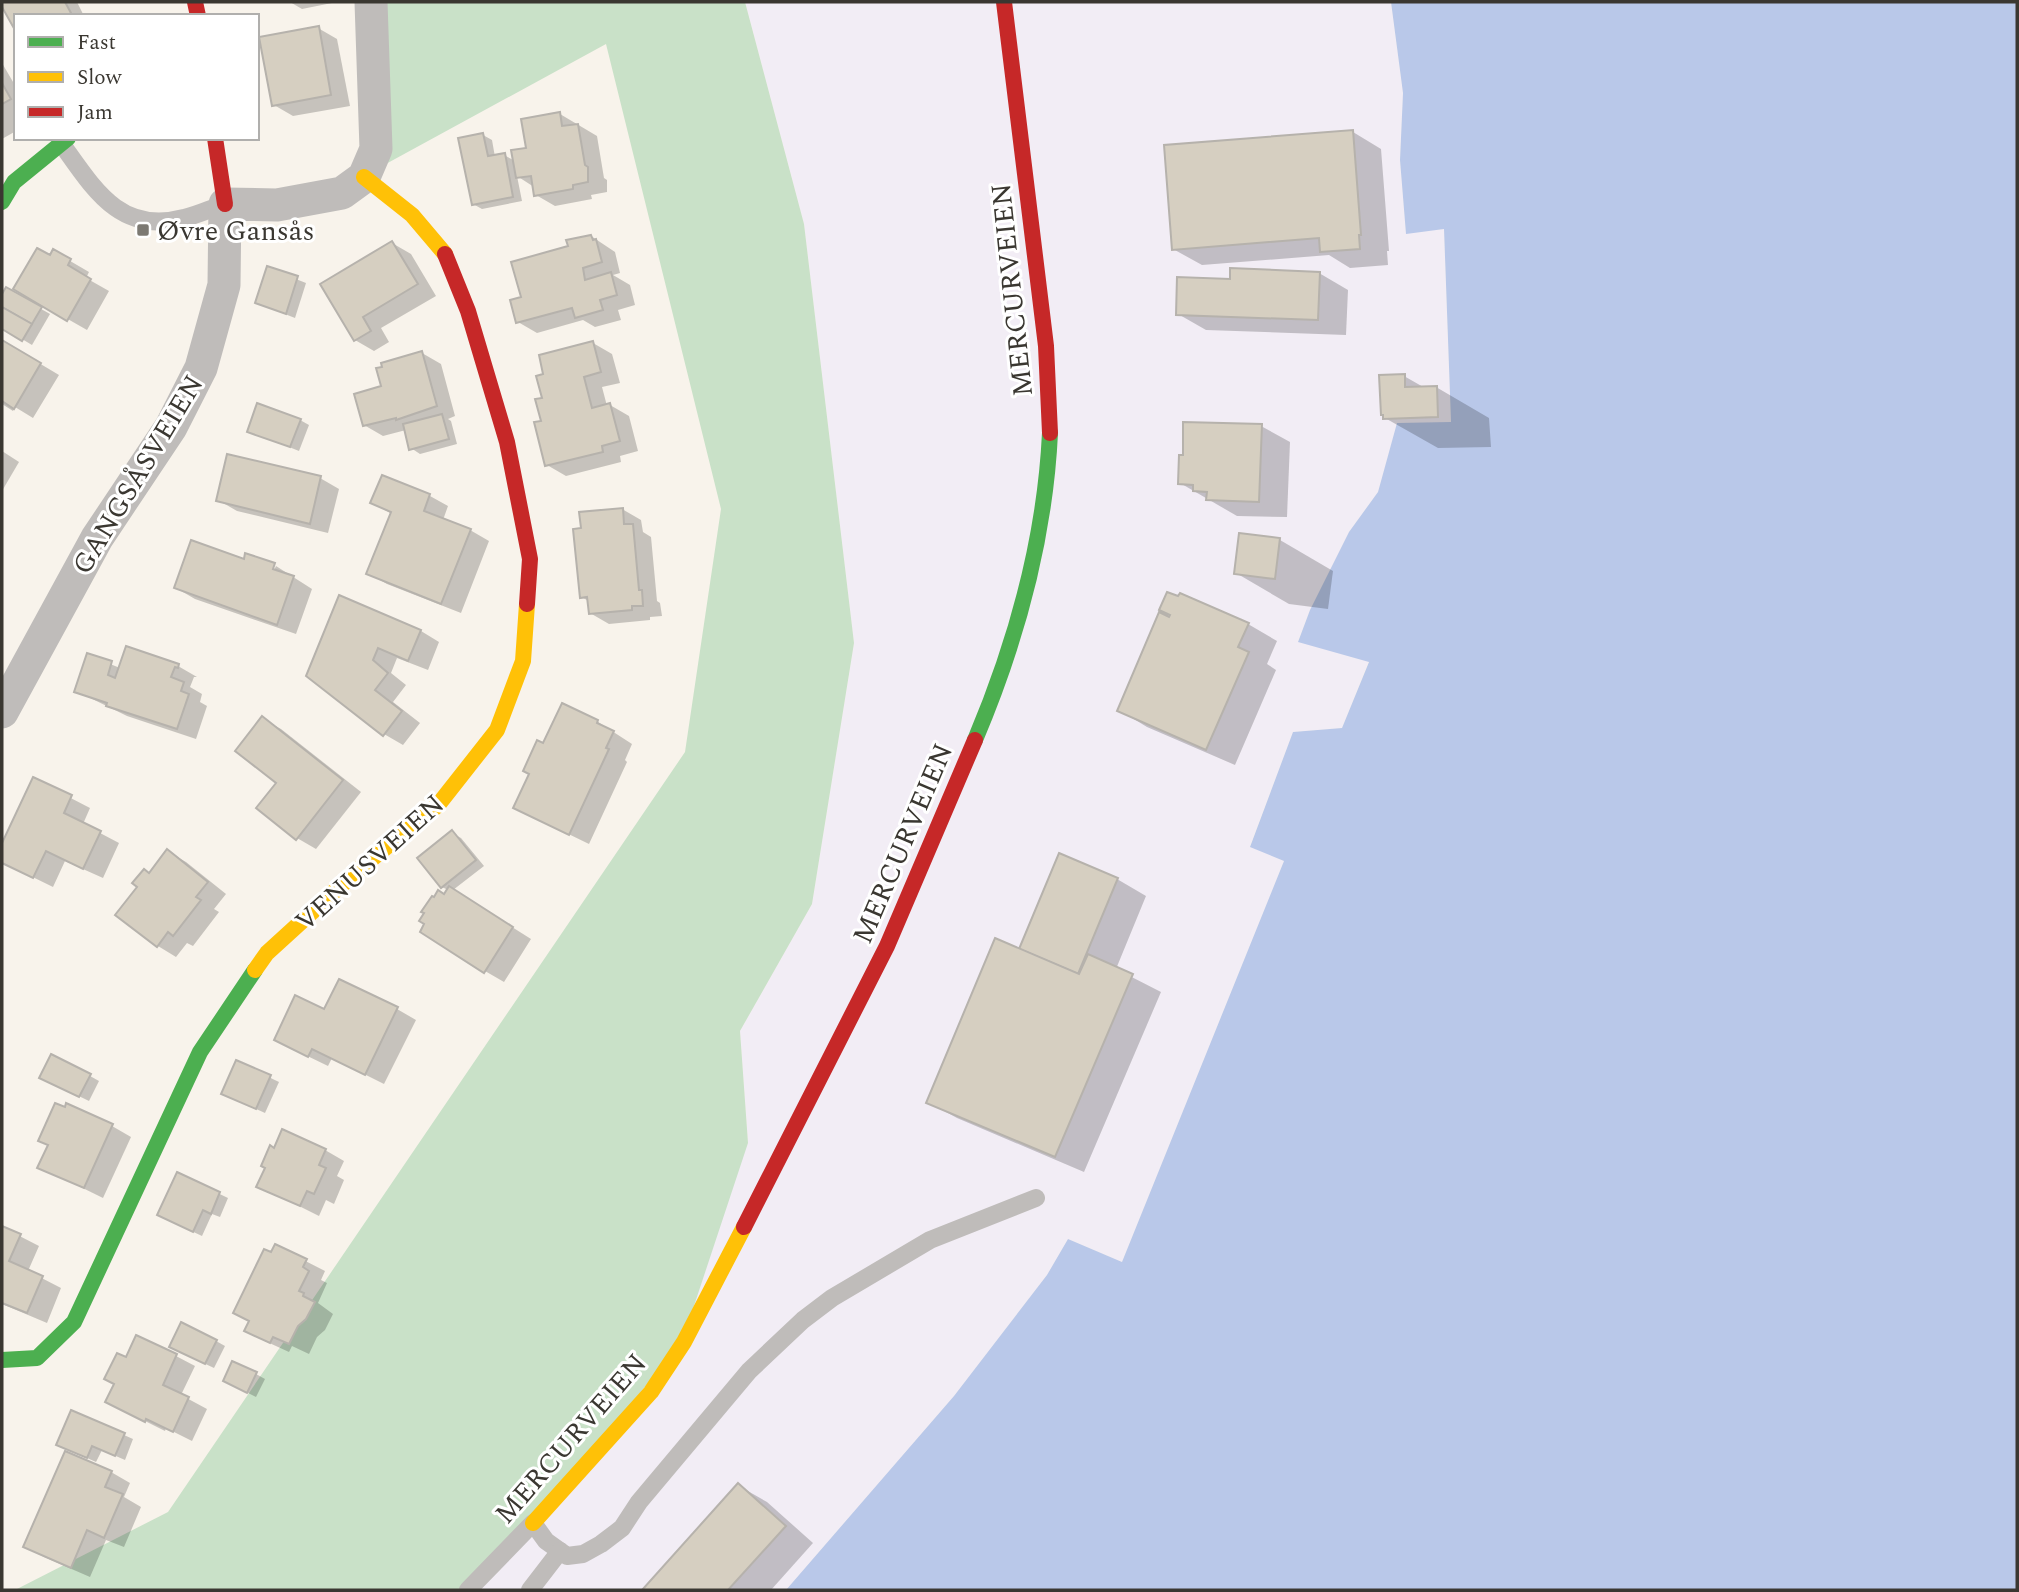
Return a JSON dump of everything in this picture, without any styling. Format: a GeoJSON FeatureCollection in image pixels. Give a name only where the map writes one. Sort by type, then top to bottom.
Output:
{"type":"FeatureCollection","features":[{"type":"Feature","properties":{"kind":"main road","name":"MERCURVEIEN"},"geometry":{"type":"LineString","coordinates":[[533,1523],[651,1392],[684,1342],[812,1097],[887,946],[986,713],[1017,620],[1035,551],[1048,478],[1051,421],[1046,346],[1004,2]]}},
{"type":"Feature","properties":{"kind":"main road","name":"GANGSÅSVEIEN"},"geometry":{"type":"LineString","coordinates":[[215,140],[225,204]]}},
{"type":"Feature","properties":{"kind":"main road"},"geometry":{"type":"LineString","coordinates":[[2,202],[14,182],[65,141]]}},
{"type":"Feature","properties":{"kind":"main road","name":"VENUSVEIEN"},"geometry":{"type":"LineString","coordinates":[[2,1360],[37,1358],[74,1322],[200,1052],[267,953],[357,871],[438,805],[497,730],[523,661],[530,559],[506,442],[468,311],[445,254],[412,215],[364,177]]}},
{"type":"Feature","properties":{"kind":"street"},"geometry":{"type":"LineString","coordinates":[[225,204],[277,205],[342,193],[364,177],[376,149],[371,2]]}},
{"type":"Feature","properties":{"kind":"street","name":"GANGSÅSVEIEN"},"geometry":{"type":"LineString","coordinates":[[2,712],[97,537],[171,426],[201,368],[224,285],[225,204]]}},
{"type":"Feature","properties":{"kind":"lane"},"geometry":{"type":"LineString","coordinates":[[65,141],[94,189],[115,208],[134,219],[159,222],[184,218],[225,204]]}},
{"type":"Feature","properties":{"kind":"lane"},"geometry":{"type":"LineString","coordinates":[[533,1523],[547,1541],[567,1556],[583,1554],[601,1544],[622,1528],[639,1502],[749,1371],[803,1320],[832,1298],[930,1240],[1036,1198]]}},
{"type":"Feature","properties":{"kind":"lane","name":"MERCURVEIEN"},"geometry":{"type":"LineString","coordinates":[[468,1590],[533,1523]]}},
{"type":"Feature","properties":{"kind":"lane"},"geometry":{"type":"LineString","coordinates":[[530,1590],[559,1551]]}},
{"type":"Feature","properties":{"kind":"shaded area"},"geometry":{"type":"Polygon","coordinates":[[[745,2],[1391,2],[1403,93],[1400,160],[1406,233],[1444,229],[1451,423],[1397,424],[1378,492],[1349,532],[1310,610],[1298,641],[1369,661],[1342,728],[1293,732],[1250,846],[1284,861],[1122,1262],[1068,1239],[1047,1275],[954,1396],[786,1590],[477,1590],[748,1143],[740,1031],[812,904],[854,643],[804,224],[745,2]]]}},
{"type":"Feature","properties":{"kind":"green space"},"geometry":{"type":"Polygon","coordinates":[[[374,2],[745,2],[804,224],[854,643],[812,904],[740,1031],[748,1143],[682,1342],[477,1590],[15,1590],[168,1512],[685,752],[721,509],[606,44],[384,165],[374,2]]]}},
{"type":"Feature","properties":{"kind":"water"},"geometry":{"type":"Polygon","coordinates":[[[1391,2],[2017,2],[2017,1590],[786,1590],[954,1396],[1047,1275],[1068,1239],[1122,1262],[1284,861],[1250,847],[1293,732],[1342,728],[1369,662],[1298,642],[1310,610],[1349,532],[1378,492],[1397,423],[1451,422],[1444,229],[1406,234],[1400,160],[1403,93],[1391,2]]]}},
{"type":"Feature","properties":{"kind":"building"},"geometry":{"type":"Polygon","coordinates":[[[2,2],[65,2],[71,13],[14,14],[14,28],[2,2]]]}},
{"type":"Feature","properties":{"kind":"building"},"geometry":{"type":"Polygon","coordinates":[[[319,26],[331,95],[272,106],[259,37],[319,26]]]}},
{"type":"Feature","properties":{"kind":"building"},"geometry":{"type":"Polygon","coordinates":[[[2,83],[11,99],[2,104],[2,83]]]}},
{"type":"Feature","properties":{"kind":"building"},"geometry":{"type":"Polygon","coordinates":[[[560,112],[562,126],[578,124],[585,165],[588,167],[588,182],[573,185],[573,189],[534,196],[531,176],[516,178],[511,150],[526,148],[521,119],[560,112]]]}},
{"type":"Feature","properties":{"kind":"building"},"geometry":{"type":"Polygon","coordinates":[[[1353,130],[1360,249],[1320,252],[1319,238],[1172,250],[1164,145],[1353,130]]]}},
{"type":"Feature","properties":{"kind":"building"},"geometry":{"type":"Polygon","coordinates":[[[483,133],[488,156],[505,153],[513,197],[472,205],[458,138],[483,133]]]}},
{"type":"Feature","properties":{"kind":"building"},"geometry":{"type":"Polygon","coordinates":[[[591,235],[593,240],[596,239],[602,262],[583,268],[585,280],[611,272],[617,295],[600,300],[603,310],[575,318],[572,308],[516,323],[510,300],[521,297],[511,262],[568,246],[566,240],[591,235]]]}},
{"type":"Feature","properties":{"kind":"building"},"geometry":{"type":"Polygon","coordinates":[[[392,241],[418,284],[363,317],[371,331],[354,341],[320,284],[392,241]]]}},
{"type":"Feature","properties":{"kind":"building"},"geometry":{"type":"Polygon","coordinates":[[[37,248],[50,255],[53,249],[71,259],[68,265],[91,279],[67,321],[13,289],[37,248]]]}},
{"type":"Feature","properties":{"kind":"building"},"geometry":{"type":"Polygon","coordinates":[[[267,266],[298,276],[286,314],[255,303],[267,266]]]}},
{"type":"Feature","properties":{"kind":"building"},"geometry":{"type":"Polygon","coordinates":[[[1230,268],[1320,272],[1318,320],[1176,315],[1177,277],[1230,279],[1230,268]]]}},
{"type":"Feature","properties":{"kind":"building"},"geometry":{"type":"Polygon","coordinates":[[[6,287],[42,307],[32,324],[2,307],[2,294],[6,287]]]}},
{"type":"Feature","properties":{"kind":"building"},"geometry":{"type":"Polygon","coordinates":[[[2,307],[32,324],[22,341],[2,329],[2,307]]]}},
{"type":"Feature","properties":{"kind":"building"},"geometry":{"type":"Polygon","coordinates":[[[2,340],[41,363],[14,409],[2,401],[2,340]]]}},
{"type":"Feature","properties":{"kind":"building"},"geometry":{"type":"Polygon","coordinates":[[[593,341],[601,372],[584,377],[592,408],[610,403],[620,441],[602,446],[603,452],[545,466],[534,422],[541,421],[535,399],[542,398],[536,376],[543,374],[539,355],[593,341]]]}},
{"type":"Feature","properties":{"kind":"building"},"geometry":{"type":"Polygon","coordinates":[[[422,351],[437,406],[396,420],[363,426],[354,394],[381,386],[376,368],[382,367],[381,363],[422,351]]]}},
{"type":"Feature","properties":{"kind":"building"},"geometry":{"type":"Polygon","coordinates":[[[1405,374],[1405,387],[1437,386],[1438,417],[1383,419],[1379,375],[1405,374]]]}},
{"type":"Feature","properties":{"kind":"building"},"geometry":{"type":"Polygon","coordinates":[[[257,403],[301,419],[290,447],[247,432],[257,403]]]}},
{"type":"Feature","properties":{"kind":"building"},"geometry":{"type":"Polygon","coordinates":[[[442,414],[449,439],[409,450],[403,424],[442,414]]]}},
{"type":"Feature","properties":{"kind":"building"},"geometry":{"type":"Polygon","coordinates":[[[1183,422],[1262,424],[1259,502],[1206,500],[1207,492],[1193,491],[1193,485],[1178,484],[1179,455],[1183,455],[1183,422]]]}},
{"type":"Feature","properties":{"kind":"building"},"geometry":{"type":"Polygon","coordinates":[[[227,454],[321,476],[310,524],[216,501],[227,454]]]}},
{"type":"Feature","properties":{"kind":"building"},"geometry":{"type":"Polygon","coordinates":[[[382,475],[430,494],[424,511],[471,529],[441,604],[366,574],[391,512],[370,503],[382,475]]]}},
{"type":"Feature","properties":{"kind":"building"},"geometry":{"type":"Polygon","coordinates":[[[623,508],[624,524],[633,524],[643,606],[632,606],[632,610],[589,614],[587,597],[580,598],[573,529],[581,528],[579,512],[623,508]]]}},
{"type":"Feature","properties":{"kind":"building"},"geometry":{"type":"Polygon","coordinates":[[[1239,533],[1280,538],[1275,579],[1234,574],[1239,533]]]}},
{"type":"Feature","properties":{"kind":"building"},"geometry":{"type":"Polygon","coordinates":[[[191,540],[244,559],[245,553],[275,563],[273,569],[294,576],[277,625],[174,588],[191,540]]]}},
{"type":"Feature","properties":{"kind":"building"},"geometry":{"type":"Polygon","coordinates":[[[1167,592],[1178,596],[1180,593],[1249,623],[1238,647],[1249,652],[1206,750],[1117,711],[1159,612],[1169,617],[1170,615],[1159,610],[1167,592]]]}},
{"type":"Feature","properties":{"kind":"building"},"geometry":{"type":"Polygon","coordinates":[[[339,595],[421,630],[408,661],[378,648],[373,660],[388,673],[375,690],[402,711],[383,736],[306,676],[339,595]]]}},
{"type":"Feature","properties":{"kind":"building"},"geometry":{"type":"Polygon","coordinates":[[[126,646],[179,664],[171,677],[184,682],[181,691],[189,694],[177,729],[106,706],[107,703],[74,692],[87,653],[112,661],[108,675],[115,678],[126,646]]]}},
{"type":"Feature","properties":{"kind":"building"},"geometry":{"type":"Polygon","coordinates":[[[562,703],[614,731],[606,748],[609,749],[569,835],[513,808],[529,774],[523,771],[537,740],[543,743],[562,703]]]}},
{"type":"Feature","properties":{"kind":"building"},"geometry":{"type":"Polygon","coordinates":[[[262,716],[343,780],[296,840],[256,808],[276,783],[235,751],[262,716]]]}},
{"type":"Feature","properties":{"kind":"building"},"geometry":{"type":"Polygon","coordinates":[[[33,777],[72,795],[64,813],[101,831],[83,869],[46,851],[33,878],[2,863],[2,843],[33,777]]]}},
{"type":"Feature","properties":{"kind":"building"},"geometry":{"type":"Polygon","coordinates":[[[452,830],[476,860],[441,888],[417,858],[452,830]]]}},
{"type":"Feature","properties":{"kind":"building"},"geometry":{"type":"Polygon","coordinates":[[[167,849],[208,882],[196,897],[201,900],[173,936],[168,932],[157,947],[115,915],[137,887],[132,883],[144,869],[149,873],[167,849]]]}},
{"type":"Feature","properties":{"kind":"building"},"geometry":{"type":"Polygon","coordinates":[[[1059,853],[1118,878],[1078,974],[1019,949],[1059,853]]]}},
{"type":"Feature","properties":{"kind":"building"},"geometry":{"type":"Polygon","coordinates":[[[449,886],[513,927],[484,973],[420,932],[424,924],[419,921],[424,913],[421,912],[438,890],[444,894],[449,886]]]}},
{"type":"Feature","properties":{"kind":"building"},"geometry":{"type":"Polygon","coordinates":[[[995,938],[1079,974],[1088,954],[1133,974],[1055,1157],[926,1103],[995,938]]]}},
{"type":"Feature","properties":{"kind":"building"},"geometry":{"type":"Polygon","coordinates":[[[339,979],[398,1007],[365,1075],[312,1049],[308,1057],[274,1040],[295,995],[324,1009],[339,979]]]}},
{"type":"Feature","properties":{"kind":"building"},"geometry":{"type":"Polygon","coordinates":[[[51,1054],[91,1074],[79,1097],[39,1078],[51,1054]]]}},
{"type":"Feature","properties":{"kind":"building"},"geometry":{"type":"Polygon","coordinates":[[[236,1060],[271,1075],[256,1109],[221,1094],[236,1060]]]}},
{"type":"Feature","properties":{"kind":"building"},"geometry":{"type":"Polygon","coordinates":[[[55,1103],[65,1107],[66,1103],[113,1124],[84,1188],[37,1168],[48,1145],[38,1141],[55,1103]]]}},
{"type":"Feature","properties":{"kind":"building"},"geometry":{"type":"Polygon","coordinates":[[[282,1129],[326,1149],[319,1165],[326,1168],[314,1194],[307,1191],[300,1206],[256,1187],[265,1168],[261,1166],[270,1145],[274,1148],[282,1129]]]}},
{"type":"Feature","properties":{"kind":"building"},"geometry":{"type":"Polygon","coordinates":[[[177,1172],[220,1192],[211,1214],[203,1210],[193,1232],[157,1215],[177,1172]]]}},
{"type":"Feature","properties":{"kind":"building"},"geometry":{"type":"Polygon","coordinates":[[[2,1226],[21,1234],[9,1261],[43,1276],[27,1313],[2,1303],[2,1226]]]}},
{"type":"Feature","properties":{"kind":"building"},"geometry":{"type":"Polygon","coordinates":[[[275,1244],[307,1259],[303,1267],[309,1271],[299,1291],[315,1302],[289,1344],[273,1337],[270,1343],[244,1331],[249,1321],[233,1313],[264,1249],[271,1252],[275,1244]]]}},
{"type":"Feature","properties":{"kind":"building"},"geometry":{"type":"Polygon","coordinates":[[[181,1322],[217,1340],[205,1364],[169,1347],[181,1322]]]}},
{"type":"Feature","properties":{"kind":"building"},"geometry":{"type":"Polygon","coordinates":[[[136,1335],[177,1354],[163,1385],[189,1397],[173,1432],[146,1419],[145,1422],[105,1402],[114,1384],[104,1379],[117,1353],[126,1357],[136,1335]]]}},
{"type":"Feature","properties":{"kind":"building"},"geometry":{"type":"Polygon","coordinates":[[[232,1361],[257,1372],[247,1393],[223,1381],[232,1361]]]}},
{"type":"Feature","properties":{"kind":"building"},"geometry":{"type":"Polygon","coordinates":[[[71,1410],[125,1433],[115,1456],[92,1446],[87,1458],[56,1445],[71,1410]]]}},
{"type":"Feature","properties":{"kind":"building"},"geometry":{"type":"Polygon","coordinates":[[[65,1451],[112,1471],[105,1487],[123,1494],[104,1538],[87,1530],[71,1568],[23,1547],[65,1451]]]}},
{"type":"Feature","properties":{"kind":"building"},"geometry":{"type":"Polygon","coordinates":[[[738,1483],[786,1526],[728,1590],[642,1590],[738,1483]]]}},
{"type":"Feature","properties":{"kind":"traffic: fast"},"geometry":{"type":"LineString","coordinates":[[2,202],[14,182],[66,140]]}},
{"type":"Feature","properties":{"kind":"traffic: fast"},"geometry":{"type":"LineString","coordinates":[[975,740],[1003,666],[1026,590],[1042,512],[1050,433]]}},
{"type":"Feature","properties":{"kind":"traffic: fast"},"geometry":{"type":"LineString","coordinates":[[2,1360],[37,1358],[74,1322],[200,1052],[255,970]]}},
{"type":"Feature","properties":{"kind":"traffic: slow"},"geometry":{"type":"LineString","coordinates":[[364,177],[412,215],[445,254]]}},
{"type":"Feature","properties":{"kind":"traffic: slow"},"geometry":{"type":"LineString","coordinates":[[255,970],[267,953],[357,871],[438,805],[497,730],[523,661],[527,604]]}},
{"type":"Feature","properties":{"kind":"traffic: slow"},"geometry":{"type":"LineString","coordinates":[[533,1523],[651,1392],[684,1342],[744,1227]]}},
{"type":"Feature","properties":{"kind":"traffic: jam"},"geometry":{"type":"LineString","coordinates":[[195,2],[198,14]]}},
{"type":"Feature","properties":{"kind":"traffic: jam"},"geometry":{"type":"LineString","coordinates":[[1004,2],[1046,346],[1050,433]]}},
{"type":"Feature","properties":{"kind":"traffic: jam"},"geometry":{"type":"LineString","coordinates":[[215,140],[225,204]]}},
{"type":"Feature","properties":{"kind":"traffic: jam"},"geometry":{"type":"LineString","coordinates":[[445,254],[468,311],[507,442],[530,559],[527,604]]}},
{"type":"Feature","properties":{"kind":"traffic: jam"},"geometry":{"type":"LineString","coordinates":[[744,1227],[887,946],[975,740]]}},
{"type":"Feature","properties":{"kind":"place","name":"Øvre Gansås"},"geometry":{"type":"Point","coordinates":[143,230]}}]}
